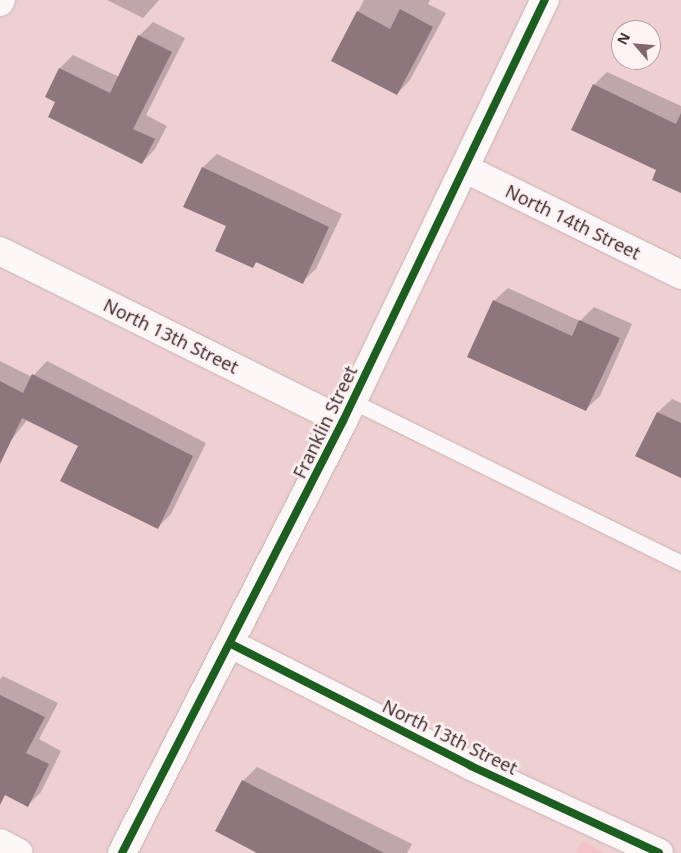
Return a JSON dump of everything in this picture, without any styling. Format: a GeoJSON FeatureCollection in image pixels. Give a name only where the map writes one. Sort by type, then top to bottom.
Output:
{"type":"FeatureCollection","features":[{"type":"Feature","properties":{"kind":"street","name":"Franklin Street"},"geometry":{"type":"LineString","coordinates":[[122,853],[348,411],[466,169],[545,0]]}},
{"type":"Feature","properties":{"kind":"street","name":"North 14th Street"},"geometry":{"type":"LineString","coordinates":[[466,169],[681,275]]}},
{"type":"Feature","properties":{"kind":"street","name":"North 13th Street"},"geometry":{"type":"LineString","coordinates":[[0,251],[348,411]]}},
{"type":"Feature","properties":{"kind":"street","name":"North 13th Street"},"geometry":{"type":"LineString","coordinates":[[230,644],[472,766],[659,853]]}},
{"type":"Feature","properties":{"kind":"street"},"geometry":{"type":"LineString","coordinates":[[0,843],[19,853]]}},
{"type":"Feature","properties":{"kind":"lane"},"geometry":{"type":"LineString","coordinates":[[348,411],[681,563]]}},
{"type":"Feature","properties":{"kind":"shaded area"},"geometry":{"type":"Polygon","coordinates":[[[582,841],[606,853],[576,853],[582,841]]]}},
{"type":"Feature","properties":{"kind":"building"},"geometry":{"type":"Polygon","coordinates":[[[400,9],[433,27],[397,95],[331,61],[357,11],[390,29],[400,9]]]}},
{"type":"Feature","properties":{"kind":"building"},"geometry":{"type":"Polygon","coordinates":[[[138,35],[172,52],[133,129],[155,139],[142,164],[48,117],[55,102],[45,97],[59,68],[110,93],[138,35]]]}},
{"type":"Feature","properties":{"kind":"building"},"geometry":{"type":"Polygon","coordinates":[[[593,84],[676,124],[681,113],[681,193],[652,180],[656,170],[571,130],[593,84]]]}},
{"type":"Feature","properties":{"kind":"building"},"geometry":{"type":"Polygon","coordinates":[[[202,167],[329,227],[303,284],[256,262],[253,268],[215,251],[226,226],[183,207],[202,167]]]}},
{"type":"Feature","properties":{"kind":"building"},"geometry":{"type":"Polygon","coordinates":[[[493,300],[572,336],[579,320],[620,338],[586,411],[467,357],[493,300]]]}},
{"type":"Feature","properties":{"kind":"building"},"geometry":{"type":"Polygon","coordinates":[[[32,374],[193,456],[158,529],[60,481],[78,446],[22,418],[0,464],[0,381],[23,393],[32,374]]]}},
{"type":"Feature","properties":{"kind":"building"},"geometry":{"type":"Polygon","coordinates":[[[657,412],[681,423],[681,478],[635,456],[657,412]]]}},
{"type":"Feature","properties":{"kind":"building"},"geometry":{"type":"Polygon","coordinates":[[[0,695],[45,717],[26,753],[49,764],[28,807],[5,795],[0,805],[0,695]]]}},
{"type":"Feature","properties":{"kind":"building"},"geometry":{"type":"Polygon","coordinates":[[[242,780],[384,853],[257,853],[215,831],[242,780]]]}},
{"type":"Feature","properties":{"kind":"cycle path"},"geometry":{"type":"LineString","coordinates":[[122,853],[343,421],[545,0]]}},
{"type":"Feature","properties":{"kind":"cycle path"},"geometry":{"type":"LineString","coordinates":[[231,644],[471,766],[659,853]]}}]}
